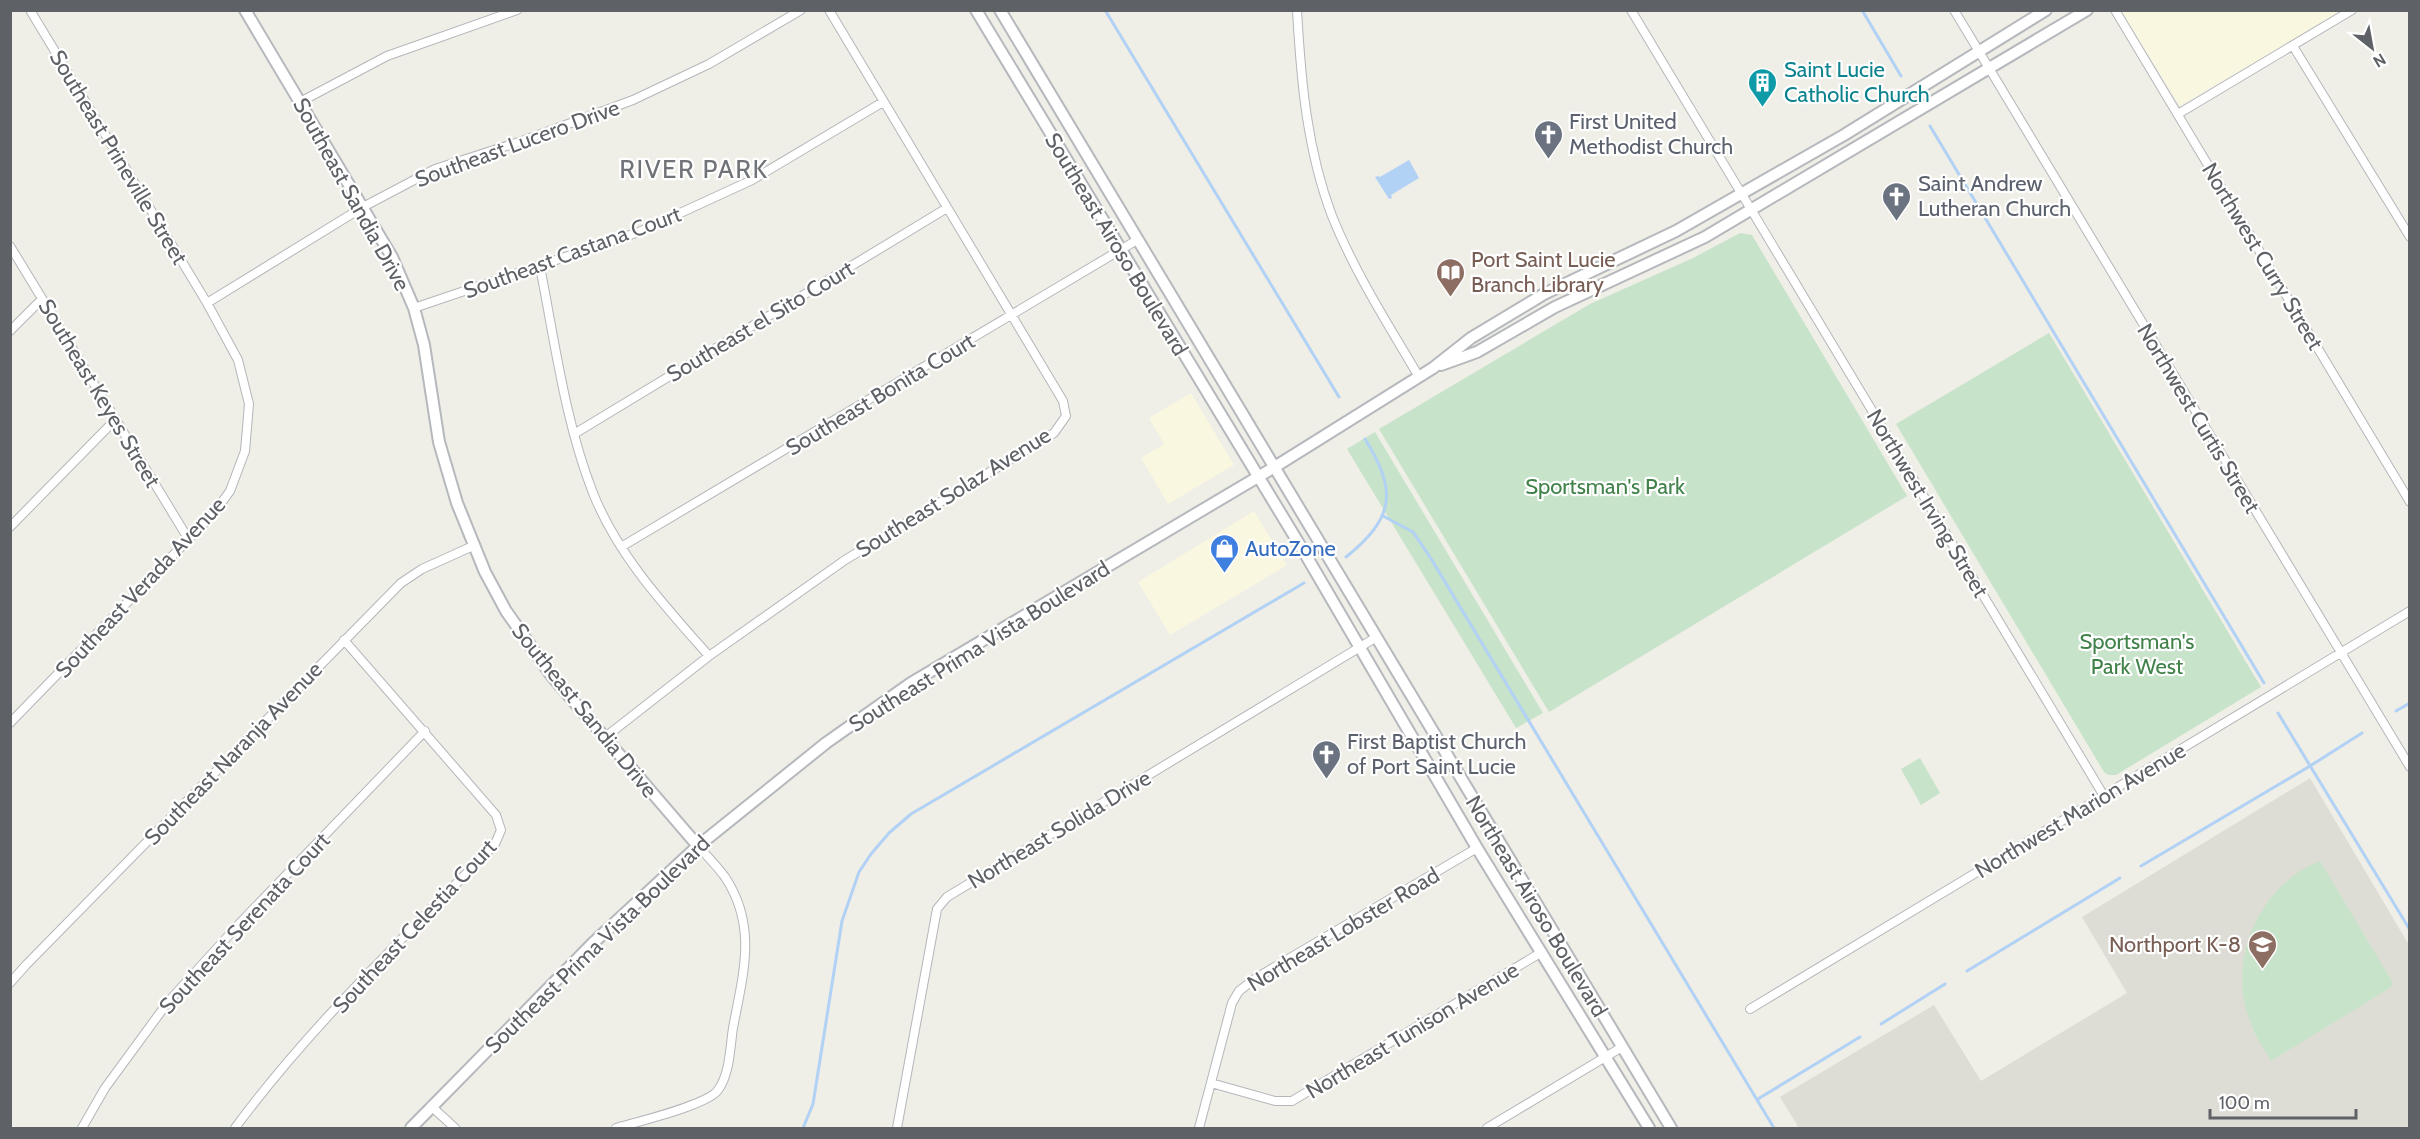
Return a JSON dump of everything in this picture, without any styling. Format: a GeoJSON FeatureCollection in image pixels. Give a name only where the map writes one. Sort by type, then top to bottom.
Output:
{"type":"FeatureCollection","features":[{"type":"Feature","properties":{"kind":"main road","name":"Southeast Sandia Drive"},"geometry":{"type":"LineString","coordinates":[[245,10],[392,257],[414,308],[424,345],[439,442],[457,503],[472,546],[506,611],[551,675],[698,846]]}},
{"type":"Feature","properties":{"kind":"main road","name":"Southeast Airoso Boulevard"},"geometry":{"type":"LineString","coordinates":[[976,10],[1258,477]]}},
{"type":"Feature","properties":{"kind":"main road","name":"Southeast Airoso Boulevard"},"geometry":{"type":"LineString","coordinates":[[1000,10],[1274,468]]}},
{"type":"Feature","properties":{"kind":"main road"},"geometry":{"type":"LineString","coordinates":[[1433,368],[1471,338],[1557,286],[1676,231],[1844,135],[2046,10]]}},
{"type":"Feature","properties":{"kind":"main road"},"geometry":{"type":"LineString","coordinates":[[1433,368],[1477,352],[1555,307],[1619,275],[1705,237],[2087,10]]}},
{"type":"Feature","properties":{"kind":"main road"},"geometry":{"type":"LineString","coordinates":[[1023,88],[1040,78]]}},
{"type":"Feature","properties":{"kind":"main road","name":"Southeast Prima Vista Boulevard"},"geometry":{"type":"LineString","coordinates":[[411,1128],[593,942],[698,846],[826,743],[911,683],[1274,468],[1433,368]]}},
{"type":"Feature","properties":{"kind":"main road","name":"Northeast Airoso Boulevard"},"geometry":{"type":"LineString","coordinates":[[1274,468],[1671,1128]]}},
{"type":"Feature","properties":{"kind":"main road","name":"Northeast Airoso Boulevard"},"geometry":{"type":"LineString","coordinates":[[1258,477],[1477,848],[1649,1128]]}},
{"type":"Feature","properties":{"kind":"street","name":"Southeast Prineville Street"},"geometry":{"type":"LineString","coordinates":[[30,10],[207,303]]}},
{"type":"Feature","properties":{"kind":"street"},"geometry":{"type":"LineString","coordinates":[[300,102],[387,56],[517,10]]}},
{"type":"Feature","properties":{"kind":"street","name":"Southeast Lucero Drive"},"geometry":{"type":"LineString","coordinates":[[207,303],[363,207],[435,169],[544,133],[633,100],[709,63],[801,10]]}},
{"type":"Feature","properties":{"kind":"street","name":"Southeast Solaz Avenue"},"geometry":{"type":"LineString","coordinates":[[604,738],[709,656],[845,560],[1054,433],[1066,416],[1063,402],[829,10]]}},
{"type":"Feature","properties":{"kind":"street"},"geometry":{"type":"LineString","coordinates":[[1297,10],[1302,94],[1314,157],[1332,215],[1366,289],[1419,377]]}},
{"type":"Feature","properties":{"kind":"street","name":"Northwest Irving Street"},"geometry":{"type":"LineString","coordinates":[[1631,10],[2104,796]]}},
{"type":"Feature","properties":{"kind":"street","name":"Northwest Curtis Street"},"geometry":{"type":"LineString","coordinates":[[1954,10],[2409,767]]}},
{"type":"Feature","properties":{"kind":"street","name":"Northwest Curry Street"},"geometry":{"type":"LineString","coordinates":[[2115,10],[2409,502]]}},
{"type":"Feature","properties":{"kind":"street"},"geometry":{"type":"LineString","coordinates":[[2178,114],[2352,10]]}},
{"type":"Feature","properties":{"kind":"street"},"geometry":{"type":"LineString","coordinates":[[2293,46],[2409,237]]}},
{"type":"Feature","properties":{"kind":"street","name":"Southeast Castana Court"},"geometry":{"type":"LineString","coordinates":[[414,308],[639,232],[752,180],[883,102]]}},
{"type":"Feature","properties":{"kind":"street","name":"Southeast el Sito Court"},"geometry":{"type":"LineString","coordinates":[[574,434],[947,208]]}},
{"type":"Feature","properties":{"kind":"street","name":"Southeast Bonita Court"},"geometry":{"type":"LineString","coordinates":[[621,547],[1137,240]]}},
{"type":"Feature","properties":{"kind":"street","name":"Southeast Keyes Street"},"geometry":{"type":"LineString","coordinates":[[10,246],[189,540]]}},
{"type":"Feature","properties":{"kind":"street"},"geometry":{"type":"LineString","coordinates":[[540,267],[574,434],[594,494],[621,547],[654,592],[709,656]]}},
{"type":"Feature","properties":{"kind":"street"},"geometry":{"type":"LineString","coordinates":[[10,331],[42,299]]}},
{"type":"Feature","properties":{"kind":"street","name":"Southeast Verada Avenue"},"geometry":{"type":"LineString","coordinates":[[10,723],[189,540],[214,513],[230,491],[245,451],[249,404],[238,360],[207,303]]}},
{"type":"Feature","properties":{"kind":"street"},"geometry":{"type":"LineString","coordinates":[[10,527],[117,419]]}},
{"type":"Feature","properties":{"kind":"street","name":"Southeast Naranja Avenue"},"geometry":{"type":"LineString","coordinates":[[10,984],[26,965],[401,583],[422,569],[472,546]]}},
{"type":"Feature","properties":{"kind":"street","name":"Northwest Marion Avenue"},"geometry":{"type":"LineString","coordinates":[[1750,1009],[2409,611]]}},
{"type":"Feature","properties":{"kind":"street","name":"Northeast Solida Drive"},"geometry":{"type":"LineString","coordinates":[[897,1127],[937,909],[947,897],[1375,638]]}},
{"type":"Feature","properties":{"kind":"street","name":"Southeast Celestia Court"},"geometry":{"type":"LineString","coordinates":[[236,1128],[265,1088],[346,997],[495,844],[501,830],[496,815],[344,640]]}},
{"type":"Feature","properties":{"kind":"street","name":"Southeast Serenata Court"},"geometry":{"type":"LineString","coordinates":[[82,1128],[105,1088],[168,1002],[239,924],[425,731]]}},
{"type":"Feature","properties":{"kind":"street"},"geometry":{"type":"LineString","coordinates":[[616,1128],[705,1100],[718,1091],[726,1070],[747,954],[745,927],[737,898],[724,876],[698,846]]}},
{"type":"Feature","properties":{"kind":"street","name":"Northeast Lobster Road"},"geometry":{"type":"LineString","coordinates":[[1199,1128],[1232,1003],[1245,986],[1477,848]]}},
{"type":"Feature","properties":{"kind":"street","name":"Northeast Tunison Avenue"},"geometry":{"type":"LineString","coordinates":[[1211,1083],[1275,1101],[1292,1101],[1542,952]]}},
{"type":"Feature","properties":{"kind":"street"},"geometry":{"type":"LineString","coordinates":[[1487,1128],[1501,1125],[1622,1047]]}},
{"type":"Feature","properties":{"kind":"street"},"geometry":{"type":"LineString","coordinates":[[431,1106],[455,1128]]}},
{"type":"Feature","properties":{"kind":"street"},"geometry":{"type":"LineString","coordinates":[[897,1127],[907,1128]]}},
{"type":"Feature","properties":{"kind":"shaded area"},"geometry":{"type":"Polygon","coordinates":[[[2121,11],[2341,11],[2180,106],[2121,11]]]}},
{"type":"Feature","properties":{"kind":"shaded area"},"geometry":{"type":"Polygon","coordinates":[[[1191,393],[1234,465],[1168,504],[1141,458],[1164,444],[1149,418],[1191,393]]]}},
{"type":"Feature","properties":{"kind":"shaded area"},"geometry":{"type":"Polygon","coordinates":[[[1254,511],[1287,565],[1170,635],[1138,582],[1254,511]]]}},
{"type":"Feature","properties":{"kind":"shaded area","name":"Northport K-8"},"geometry":{"type":"Polygon","coordinates":[[[2310,778],[2409,945],[2409,1128],[1799,1128],[1780,1097],[1934,1005],[1981,1081],[2127,993],[2082,917],[2310,778]]]}},
{"type":"Feature","properties":{"kind":"green space","name":"Sportsman's Park"},"geometry":{"type":"Polygon","coordinates":[[[1740,233],[1752,235],[1907,496],[1549,712],[1379,429],[1590,304],[1693,258],[1740,233]]]}},
{"type":"Feature","properties":{"kind":"green space","name":"Sportsman's Park West"},"geometry":{"type":"Polygon","coordinates":[[[2049,333],[2261,687],[2116,775],[2104,772],[1896,424],[2049,333]]]}},
{"type":"Feature","properties":{"kind":"green space"},"geometry":{"type":"Polygon","coordinates":[[[1375,432],[1543,713],[1516,728],[1347,449],[1375,432]]]}},
{"type":"Feature","properties":{"kind":"green space"},"geometry":{"type":"Polygon","coordinates":[[[1920,758],[1940,793],[1921,805],[1901,769],[1920,758]]]}},
{"type":"Feature","properties":{"kind":"green space"},"geometry":{"type":"Polygon","coordinates":[[[2320,861],[2393,983],[2390,988],[2271,1061],[2254,1031],[2247,1012],[2243,989],[2243,967],[2247,944],[2255,923],[2267,903],[2300,871],[2320,861]]]}},
{"type":"Feature","properties":{"kind":"water"},"geometry":{"type":"Polygon","coordinates":[[[1409,160],[1419,178],[1391,195],[1392,198],[1389,199],[1375,177],[1380,177],[1409,160]]]}},
{"type":"Feature","properties":{"kind":"waterway"},"geometry":{"type":"LineString","coordinates":[[1105,10],[1339,397]]}},
{"type":"Feature","properties":{"kind":"waterway"},"geometry":{"type":"LineString","coordinates":[[1862,10],[1901,76]]}},
{"type":"Feature","properties":{"kind":"waterway"},"geometry":{"type":"LineString","coordinates":[[1930,126],[2264,683]]}},
{"type":"Feature","properties":{"kind":"waterway"},"geometry":{"type":"LineString","coordinates":[[1346,557],[1374,530],[1386,503],[1383,474],[1365,439]]}},
{"type":"Feature","properties":{"kind":"waterway"},"geometry":{"type":"LineString","coordinates":[[1383,516],[1413,532],[1430,557],[1774,1128]]}},
{"type":"Feature","properties":{"kind":"waterway"},"geometry":{"type":"LineString","coordinates":[[803,1128],[813,1104],[842,921],[859,872],[889,833],[911,814],[1304,583]]}},
{"type":"Feature","properties":{"kind":"waterway"},"geometry":{"type":"LineString","coordinates":[[2396,711],[2410,703]]}},
{"type":"Feature","properties":{"kind":"waterway"},"geometry":{"type":"LineString","coordinates":[[2278,713],[2410,930]]}},
{"type":"Feature","properties":{"kind":"waterway"},"geometry":{"type":"LineString","coordinates":[[2141,866],[2362,733]]}},
{"type":"Feature","properties":{"kind":"waterway"},"geometry":{"type":"LineString","coordinates":[[1967,971],[2120,878]]}},
{"type":"Feature","properties":{"kind":"waterway"},"geometry":{"type":"LineString","coordinates":[[1881,1024],[1945,984]]}},
{"type":"Feature","properties":{"kind":"waterway"},"geometry":{"type":"LineString","coordinates":[[1758,1099],[1860,1037]]}},
{"type":"Feature","properties":{"kind":"place","name":"Saint Lucie Catholic Church"},"geometry":{"type":"Point","coordinates":[1763,108]}},
{"type":"Feature","properties":{"kind":"place","name":"First United Methodist Church"},"geometry":{"type":"Point","coordinates":[1548,160]}},
{"type":"Feature","properties":{"kind":"place","name":"Saint Andrew Lutheran Church"},"geometry":{"type":"Point","coordinates":[1897,222]}},
{"type":"Feature","properties":{"kind":"place","name":"Port Saint Lucie Branch Library"},"geometry":{"type":"Point","coordinates":[1450,298]}},
{"type":"Feature","properties":{"kind":"place","name":"AutoZone"},"geometry":{"type":"Point","coordinates":[1224,574]}},
{"type":"Feature","properties":{"kind":"place","name":"First Baptist Church of Port Saint Lucie"},"geometry":{"type":"Point","coordinates":[1326,780]}},
{"type":"Feature","properties":{"kind":"place","name":"Northport K-8"},"geometry":{"type":"Point","coordinates":[2262,970]}},
{"type":"Feature","properties":{"kind":"district","name":"RIVER PARK"},"geometry":{"type":"Point","coordinates":[694,169]}}]}
